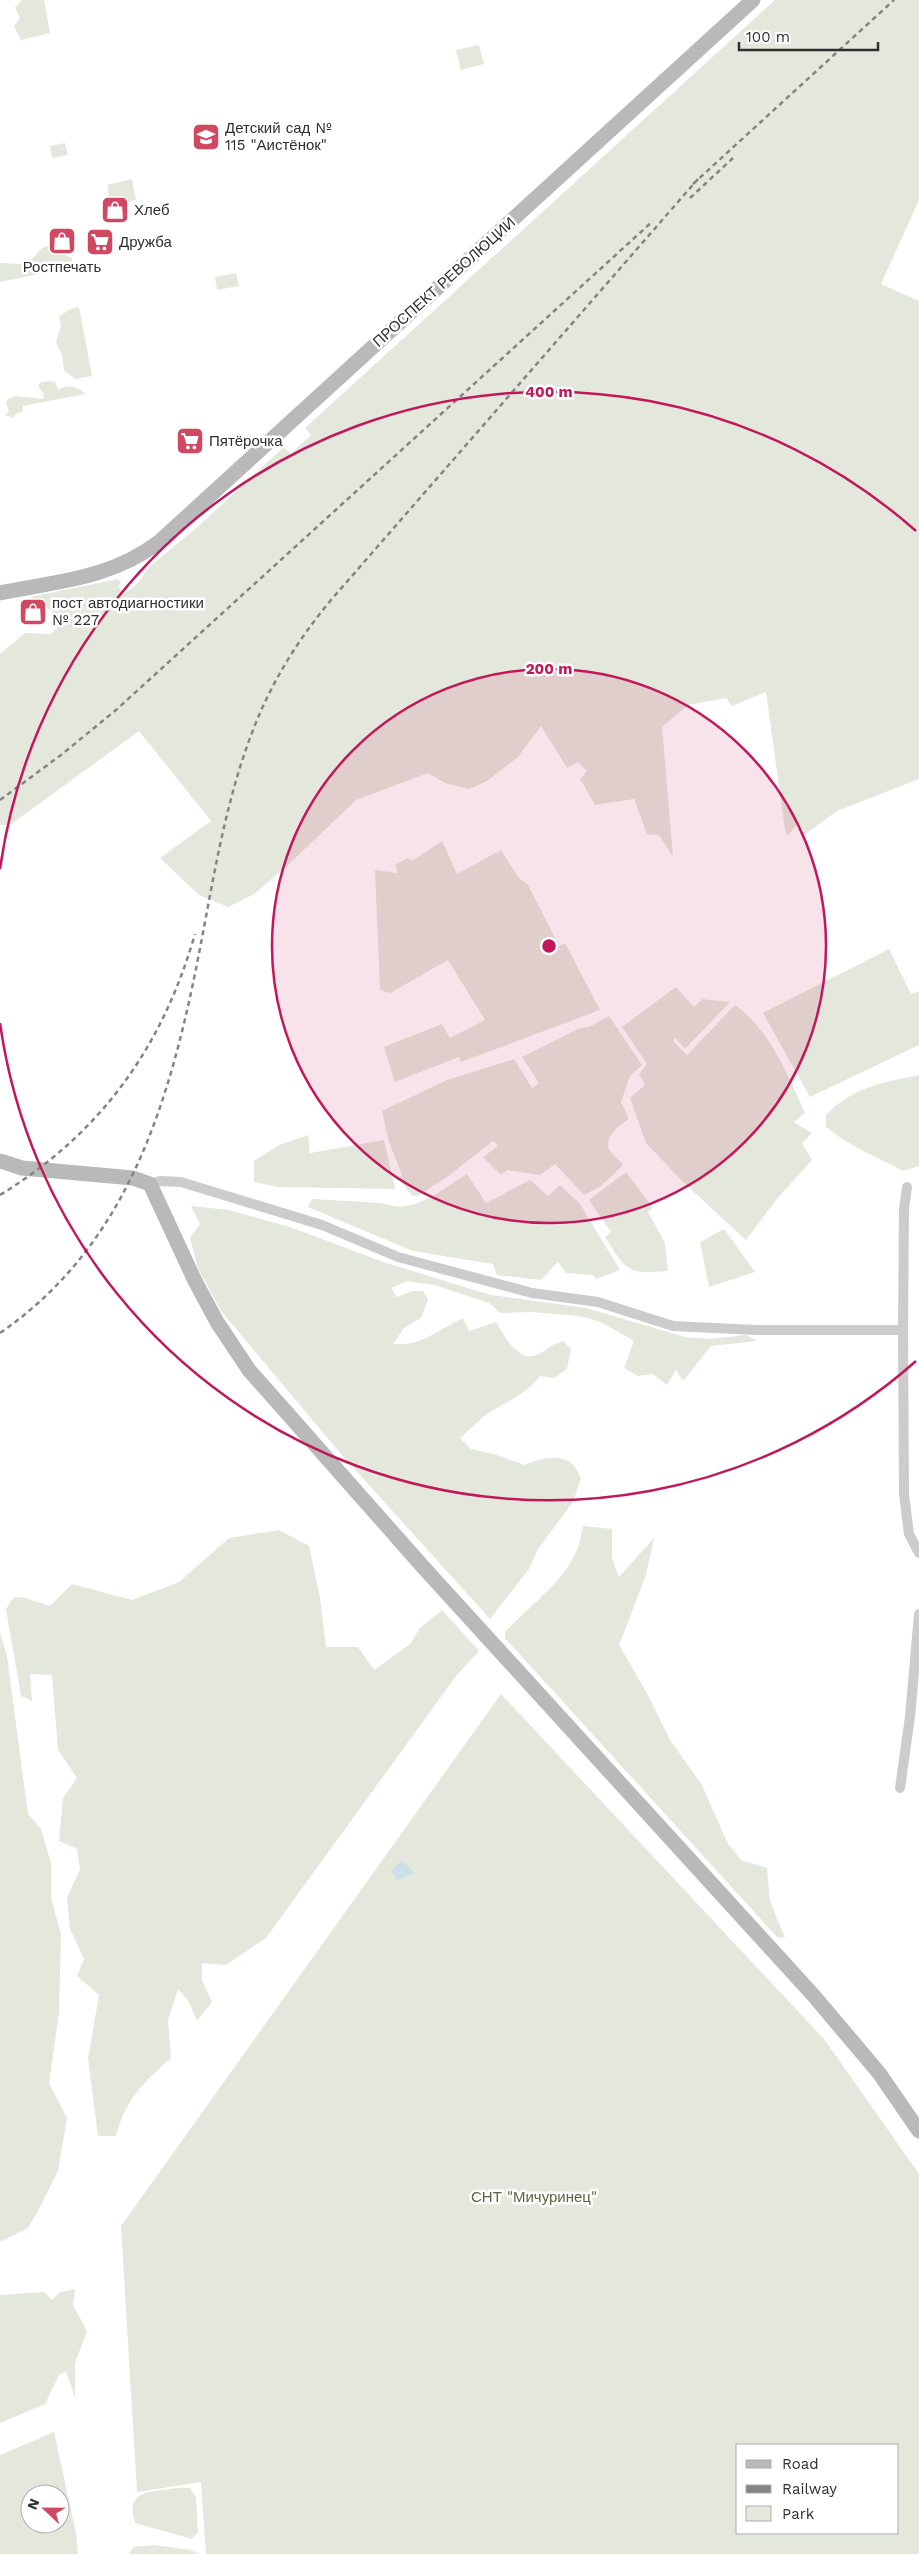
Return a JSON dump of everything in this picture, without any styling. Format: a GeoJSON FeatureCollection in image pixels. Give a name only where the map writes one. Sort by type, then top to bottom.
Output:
{"type":"FeatureCollection","features":[{"type":"Feature","properties":{"kind":"street","name":"ПРОСПЕКТ РЕВОЛЮЦИИ"},"geometry":{"type":"LineString","coordinates":[[0,592],[96,574],[132,560],[177,526],[754,0]]}},
{"type":"Feature","properties":{"kind":"street"},"geometry":{"type":"LineString","coordinates":[[0,1161],[22,1168],[133,1178],[150,1184],[160,1181],[181,1182],[322,1226],[398,1257],[532,1293],[598,1302],[639,1313],[673,1326],[756,1330],[903,1330]]}},
{"type":"Feature","properties":{"kind":"street"},"geometry":{"type":"LineString","coordinates":[[150,1184],[195,1281],[217,1322],[249,1370],[424,1568],[814,1996],[879,2073],[919,2131]]}},
{"type":"Feature","properties":{"kind":"street"},"geometry":{"type":"LineString","coordinates":[[907,1187],[904,1210],[904,1494],[909,1534],[919,1553]]}},
{"type":"Feature","properties":{"kind":"street"},"geometry":{"type":"LineString","coordinates":[[900,1788],[910,1717],[919,1614]]}},
{"type":"Feature","properties":{"kind":"green space"},"geometry":{"type":"Polygon","coordinates":[[[22,0],[44,0],[50,33],[21,40],[14,26],[20,18],[15,7],[22,0]]]}},
{"type":"Feature","properties":{"kind":"green space"},"geometry":{"type":"Polygon","coordinates":[[[775,0],[919,0],[919,200],[881,284],[919,301],[919,779],[837,811],[804,835],[801,826],[795,826],[788,836],[785,830],[766,692],[732,706],[726,698],[688,705],[662,727],[673,857],[659,835],[647,834],[634,799],[595,805],[580,779],[587,771],[578,762],[567,768],[541,726],[518,757],[487,781],[469,789],[445,783],[428,773],[356,800],[288,865],[254,894],[228,907],[199,895],[160,858],[211,821],[139,731],[10,825],[0,825],[0,654],[25,633],[51,634],[62,623],[52,611],[30,597],[118,579],[121,582],[118,587],[125,593],[137,584],[150,566],[193,531],[284,447],[291,454],[311,435],[305,428],[775,0]]]}},
{"type":"Feature","properties":{"kind":"green space"},"geometry":{"type":"Polygon","coordinates":[[[479,45],[484,64],[461,70],[456,50],[479,45]]]}},
{"type":"Feature","properties":{"kind":"green space"},"geometry":{"type":"Polygon","coordinates":[[[65,143],[68,155],[52,158],[50,146],[65,143]]]}},
{"type":"Feature","properties":{"kind":"green space"},"geometry":{"type":"Polygon","coordinates":[[[132,179],[136,200],[111,206],[107,185],[132,179]]]}},
{"type":"Feature","properties":{"kind":"green space"},"geometry":{"type":"Polygon","coordinates":[[[57,243],[60,253],[72,258],[72,267],[0,282],[0,263],[24,264],[31,260],[42,248],[57,243]]]}},
{"type":"Feature","properties":{"kind":"green space"},"geometry":{"type":"Polygon","coordinates":[[[236,273],[239,286],[217,290],[215,277],[236,273]]]}},
{"type":"Feature","properties":{"kind":"green space"},"geometry":{"type":"Polygon","coordinates":[[[79,307],[92,376],[75,379],[64,370],[62,355],[56,342],[61,326],[59,317],[70,309],[79,307]]]}},
{"type":"Feature","properties":{"kind":"green space"},"geometry":{"type":"Polygon","coordinates":[[[41,382],[55,382],[58,390],[72,387],[79,389],[85,394],[23,406],[22,412],[15,414],[14,418],[5,415],[9,411],[6,403],[8,399],[15,396],[43,399],[44,394],[38,386],[41,382]]]}},
{"type":"Feature","properties":{"kind":"green space"},"geometry":{"type":"Polygon","coordinates":[[[442,841],[457,874],[501,850],[519,878],[528,885],[559,946],[565,943],[600,1010],[461,1062],[459,1057],[395,1082],[384,1047],[442,1024],[450,1038],[485,1020],[448,960],[390,993],[380,990],[375,870],[397,873],[396,864],[408,858],[412,861],[442,841]]]}},
{"type":"Feature","properties":{"kind":"green space"},"geometry":{"type":"Polygon","coordinates":[[[889,949],[911,994],[919,991],[919,1045],[810,1097],[763,1013],[889,949]]]}},
{"type":"Feature","properties":{"kind":"green space"},"geometry":{"type":"Polygon","coordinates":[[[676,987],[694,1007],[702,999],[730,1002],[685,1049],[675,1038],[673,1041],[687,1055],[735,1005],[758,1027],[777,1054],[805,1113],[794,1122],[812,1133],[802,1143],[812,1160],[776,1200],[746,1240],[683,1182],[646,1143],[630,1098],[645,1085],[639,1074],[647,1064],[622,1027],[676,987]]]}},
{"type":"Feature","properties":{"kind":"green space"},"geometry":{"type":"Polygon","coordinates":[[[609,1016],[642,1065],[630,1076],[621,1102],[629,1119],[618,1127],[611,1136],[608,1145],[612,1153],[623,1165],[601,1186],[584,1195],[555,1164],[540,1175],[507,1170],[501,1175],[483,1157],[498,1146],[493,1141],[447,1177],[417,1196],[413,1196],[398,1179],[402,1175],[389,1142],[382,1111],[447,1080],[514,1059],[532,1088],[539,1083],[522,1057],[580,1028],[589,1027],[609,1016]]]}},
{"type":"Feature","properties":{"kind":"green space"},"geometry":{"type":"Polygon","coordinates":[[[919,1075],[919,1166],[903,1171],[853,1146],[826,1127],[826,1115],[847,1098],[869,1087],[919,1075]]]}},
{"type":"Feature","properties":{"kind":"green space"},"geometry":{"type":"Polygon","coordinates":[[[308,1135],[310,1153],[384,1140],[395,1189],[278,1187],[254,1182],[254,1161],[279,1145],[308,1135]]]}},
{"type":"Feature","properties":{"kind":"green space"},"geometry":{"type":"Polygon","coordinates":[[[626,1172],[653,1208],[648,1212],[665,1243],[668,1271],[636,1271],[623,1263],[605,1237],[611,1232],[589,1200],[626,1172]]]}},
{"type":"Feature","properties":{"kind":"green space"},"geometry":{"type":"Polygon","coordinates":[[[467,1174],[486,1203],[530,1180],[548,1196],[560,1185],[580,1204],[620,1270],[596,1279],[593,1275],[566,1273],[558,1262],[541,1280],[497,1275],[493,1264],[413,1251],[308,1207],[312,1199],[405,1206],[427,1199],[467,1174]]]}},
{"type":"Feature","properties":{"kind":"green space"},"geometry":{"type":"Polygon","coordinates":[[[191,1206],[229,1210],[293,1228],[383,1262],[491,1295],[586,1308],[685,1337],[710,1339],[746,1335],[757,1341],[711,1346],[683,1381],[676,1370],[667,1385],[653,1374],[638,1376],[624,1368],[634,1341],[601,1322],[579,1316],[531,1312],[500,1313],[489,1303],[434,1285],[407,1281],[391,1288],[397,1297],[412,1291],[423,1291],[428,1300],[421,1318],[404,1328],[393,1344],[412,1343],[421,1340],[463,1318],[469,1331],[496,1322],[513,1347],[525,1355],[539,1354],[563,1341],[571,1349],[567,1369],[554,1378],[540,1376],[523,1392],[486,1415],[460,1438],[471,1449],[497,1455],[525,1465],[549,1458],[561,1459],[573,1465],[581,1478],[573,1502],[538,1549],[529,1569],[490,1619],[341,1454],[221,1311],[198,1268],[190,1238],[200,1224],[191,1206]]]}},
{"type":"Feature","properties":{"kind":"green space"},"geometry":{"type":"Polygon","coordinates":[[[724,1229],[755,1272],[709,1287],[700,1242],[724,1229]]]}},
{"type":"Feature","properties":{"kind":"green space"},"geometry":{"type":"Polygon","coordinates":[[[583,1526],[612,1529],[612,1558],[619,1577],[654,1538],[646,1575],[619,1645],[648,1695],[670,1740],[702,1785],[727,1842],[741,1860],[767,1868],[770,1901],[785,1938],[777,1937],[505,1638],[505,1632],[553,1585],[570,1564],[577,1549],[583,1526]]]}},
{"type":"Feature","properties":{"kind":"green space"},"geometry":{"type":"Polygon","coordinates":[[[279,1530],[309,1546],[320,1598],[326,1647],[358,1647],[374,1670],[410,1644],[420,1628],[442,1610],[479,1651],[456,1676],[266,1938],[226,1965],[202,1963],[202,1980],[212,2002],[197,2021],[189,2002],[178,1989],[168,2020],[171,2058],[152,2075],[130,2101],[116,2136],[98,2136],[88,2058],[99,1995],[77,1976],[84,1959],[70,1929],[67,1898],[80,1869],[77,1849],[59,1841],[63,1798],[77,1778],[58,1750],[52,1675],[30,1674],[32,1701],[21,1696],[6,1609],[14,1597],[25,1598],[50,1606],[72,1584],[132,1600],[179,1582],[229,1538],[279,1530]]]}},
{"type":"Feature","properties":{"kind":"green space"},"geometry":{"type":"Polygon","coordinates":[[[0,1632],[7,1656],[28,1814],[41,1829],[51,1863],[51,1898],[61,1934],[59,2013],[49,2083],[67,2118],[58,2171],[39,2209],[28,2228],[0,2242],[0,1632]]]}},
{"type":"Feature","properties":{"kind":"green space","name":"СНТ \"Мичуринец\""},"geometry":{"type":"Polygon","coordinates":[[[501,1694],[824,2039],[919,2174],[919,2554],[206,2554],[201,2482],[137,2492],[121,2226],[501,1694]]]}},
{"type":"Feature","properties":{"kind":"green space"},"geometry":{"type":"Polygon","coordinates":[[[75,2289],[73,2305],[87,2331],[75,2363],[75,2398],[66,2371],[59,2375],[45,2404],[0,2423],[0,2295],[44,2292],[52,2300],[60,2292],[75,2289]]]}},
{"type":"Feature","properties":{"kind":"green space"},"geometry":{"type":"Polygon","coordinates":[[[54,2432],[65,2484],[20,2484],[20,2534],[70,2534],[70,2505],[78,2554],[0,2554],[0,2455],[54,2432]]]}},
{"type":"Feature","properties":{"kind":"green space"},"geometry":{"type":"Polygon","coordinates":[[[190,2488],[196,2497],[198,2532],[192,2539],[135,2523],[133,2512],[137,2498],[150,2492],[190,2488]]]}},
{"type":"Feature","properties":{"kind":"green space"},"geometry":{"type":"Polygon","coordinates":[[[154,2545],[191,2550],[200,2554],[129,2554],[133,2547],[154,2545]]]}},
{"type":"Feature","properties":{"kind":"shaded area"},"geometry":{"type":"Polygon","coordinates":[[[402,1860],[414,1873],[397,1880],[391,1871],[402,1860]]]}},
{"type":"Feature","properties":{"kind":"railway"},"geometry":{"type":"LineString","coordinates":[[693,184],[894,0]]}},
{"type":"Feature","properties":{"kind":"railway"},"geometry":{"type":"LineString","coordinates":[[690,198],[733,158]]}},
{"type":"Feature","properties":{"kind":"railway"},"geometry":{"type":"LineString","coordinates":[[0,1333],[41,1300],[76,1263],[105,1223],[130,1180],[150,1135],[180,1038],[192,988],[216,862],[231,799],[250,738],[266,700],[284,665],[306,632],[331,600],[698,179]]}},
{"type":"Feature","properties":{"kind":"railway"},"geometry":{"type":"LineString","coordinates":[[0,800],[61,755],[116,710],[653,221]]}},
{"type":"Feature","properties":{"kind":"railway"},"geometry":{"type":"LineString","coordinates":[[0,1195],[36,1171],[68,1144],[97,1115],[123,1084],[165,1014],[195,934]]}},
{"type":"Feature","properties":{"kind":"place","name":"Детский сад № 115 \"Аистёнок\""},"geometry":{"type":"Point","coordinates":[206,137]}},
{"type":"Feature","properties":{"kind":"place","name":"Хлеб"},"geometry":{"type":"Point","coordinates":[115,210]}},
{"type":"Feature","properties":{"kind":"place","name":"Ростпечать"},"geometry":{"type":"Point","coordinates":[62,241]}},
{"type":"Feature","properties":{"kind":"place","name":"Дружба"},"geometry":{"type":"Point","coordinates":[100,242]}},
{"type":"Feature","properties":{"kind":"place","name":"Пятёрочка"},"geometry":{"type":"Point","coordinates":[190,441]}},
{"type":"Feature","properties":{"kind":"place","name":"пост автодиагностики № 227"},"geometry":{"type":"Point","coordinates":[33,612]}}]}
